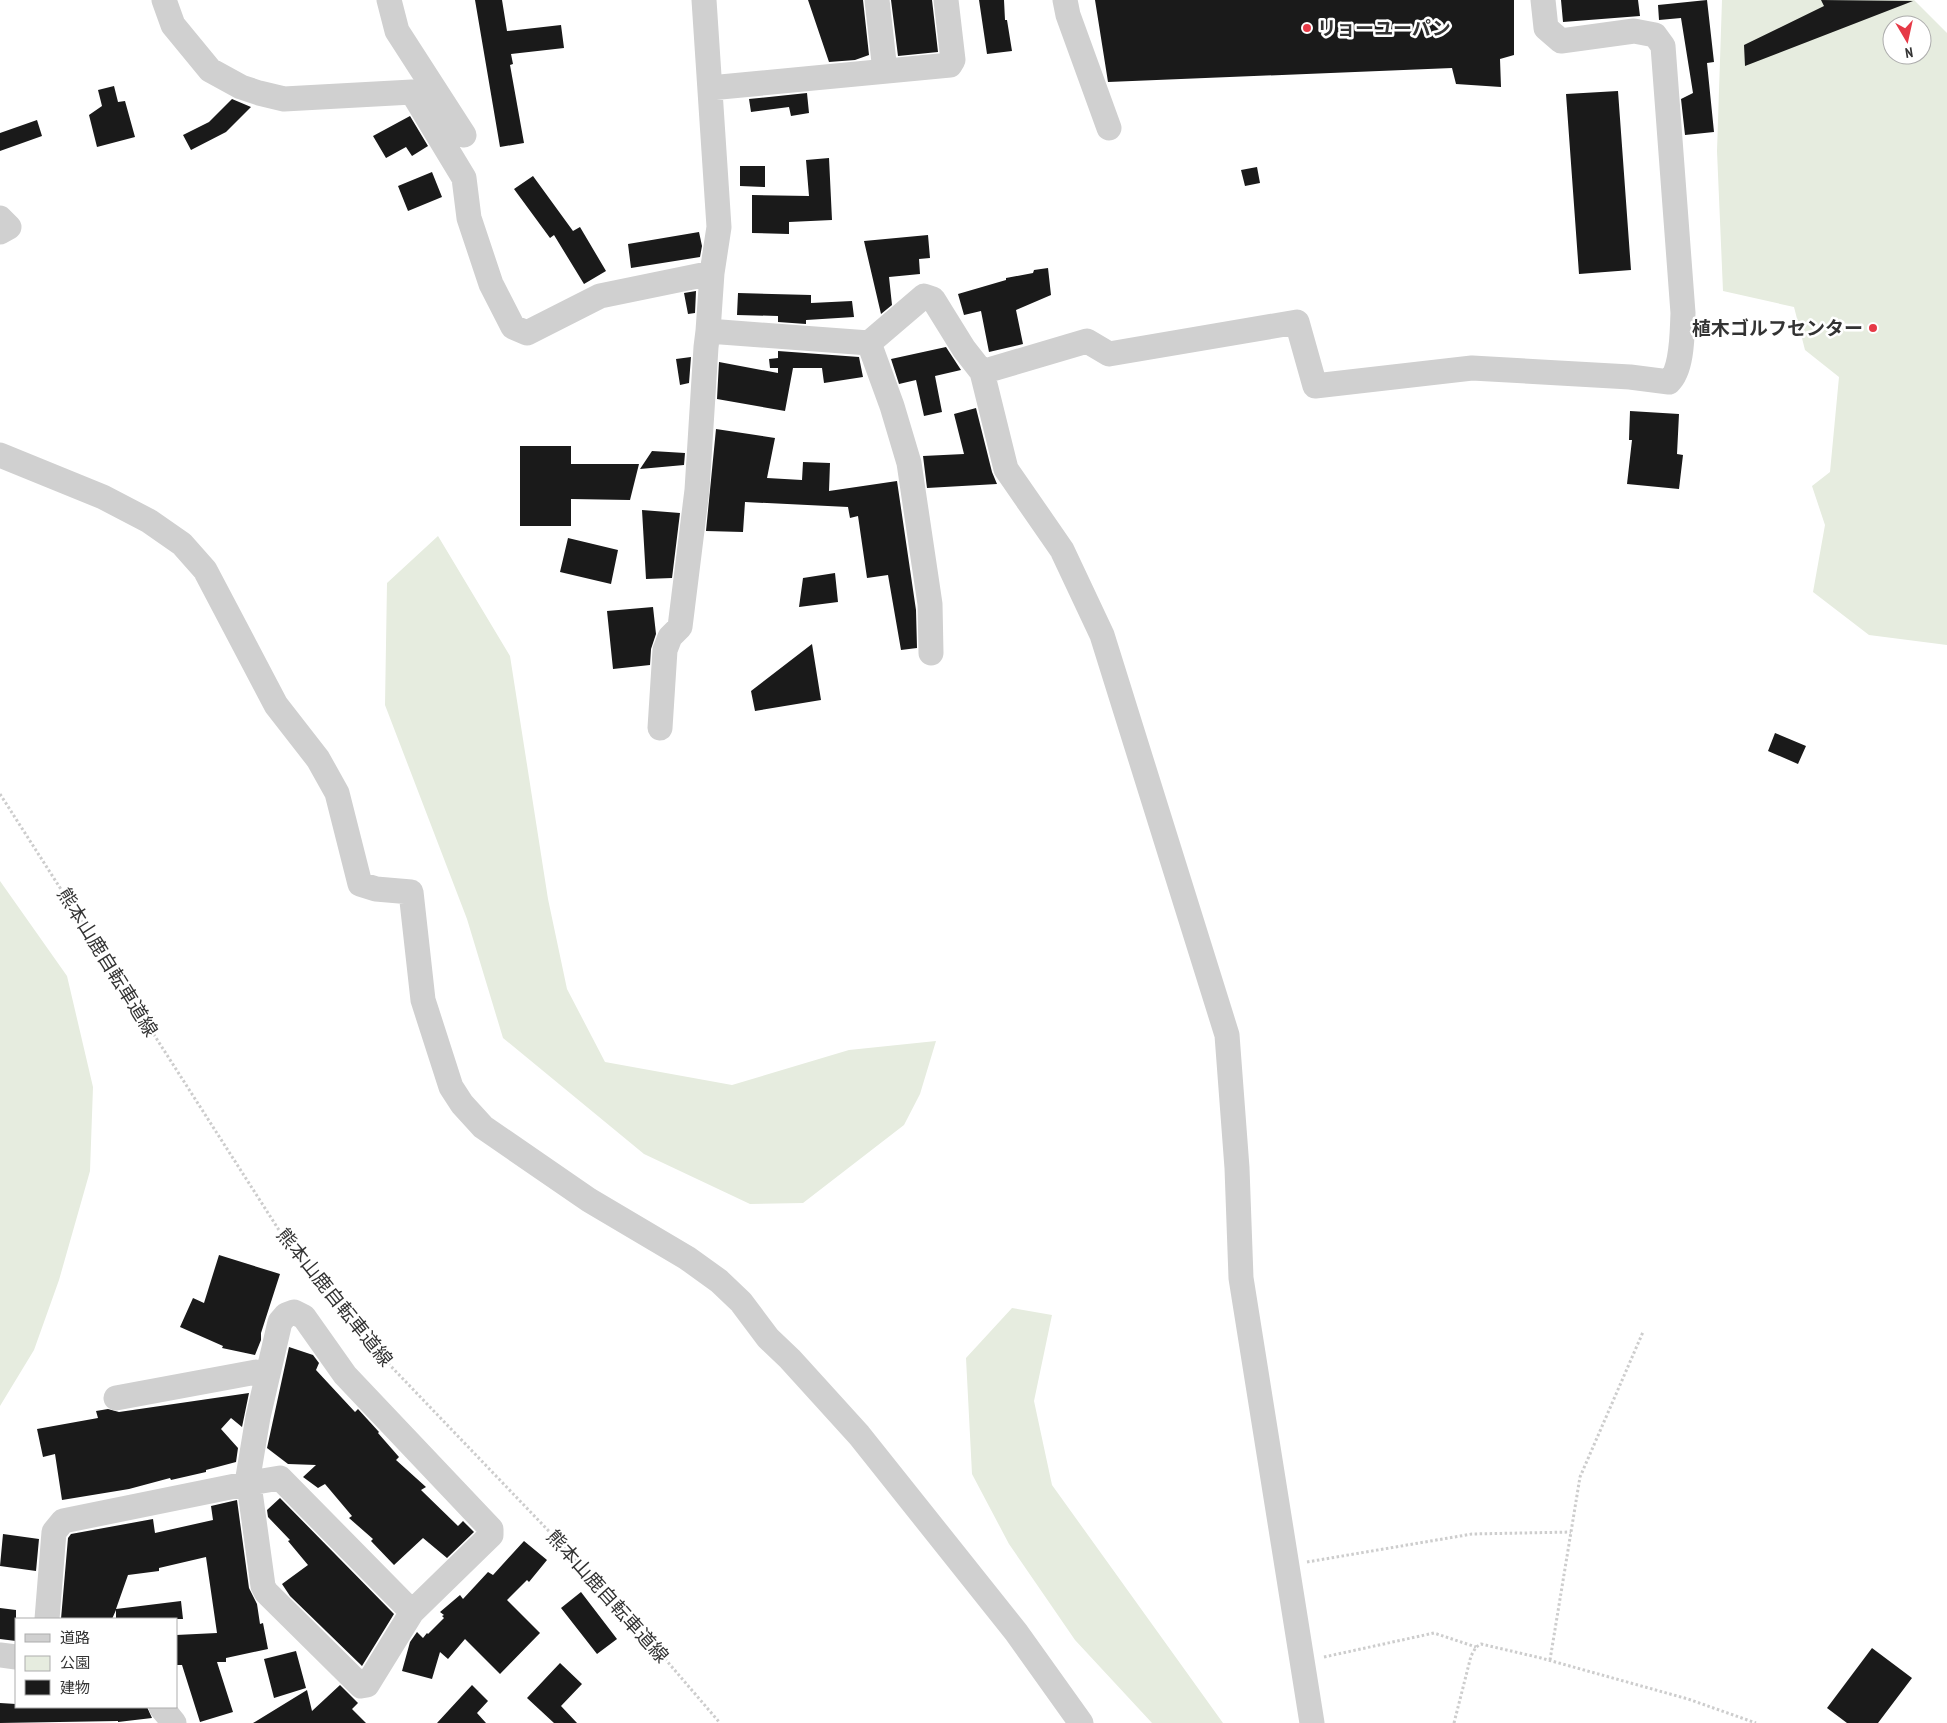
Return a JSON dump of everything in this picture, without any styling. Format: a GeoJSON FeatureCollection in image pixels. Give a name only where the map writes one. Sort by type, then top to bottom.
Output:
{"type":"FeatureCollection","features":[{"type":"Feature","properties":{"kind":"street"},"geometry":{"type":"LineString","coordinates":[[164,0],[173,25],[210,70],[250,90],[284,99],[412,92]]}},
{"type":"Feature","properties":{"kind":"street"},"geometry":{"type":"LineString","coordinates":[[389,0],[397,31],[464,134]]}},
{"type":"Feature","properties":{"kind":"street"},"geometry":{"type":"LineString","coordinates":[[660,728],[665,650],[670,637],[680,627],[698,490],[706,347],[712,273],[719,227],[704,0]]}},
{"type":"Feature","properties":{"kind":"street"},"geometry":{"type":"LineString","coordinates":[[877,0],[885,71]]}},
{"type":"Feature","properties":{"kind":"street"},"geometry":{"type":"LineString","coordinates":[[710,88],[950,65],[953,60],[946,0]]}},
{"type":"Feature","properties":{"kind":"street"},"geometry":{"type":"LineString","coordinates":[[1065,0],[1068,15],[1109,128]]}},
{"type":"Feature","properties":{"kind":"street"},"geometry":{"type":"LineString","coordinates":[[982,372],[1087,340],[1109,354],[1297,322],[1315,386],[1472,368],[1630,377],[1670,382],[1675,377],[1681,346],[1683,313],[1663,46],[1655,35],[1634,31],[1561,41],[1546,28],[1543,0]]}},
{"type":"Feature","properties":{"kind":"street"},"geometry":{"type":"LineString","coordinates":[[397,31],[391,37],[412,92],[464,178],[468,218],[491,284],[514,328],[527,333],[600,296],[712,273]]}},
{"type":"Feature","properties":{"kind":"street"},"geometry":{"type":"LineString","coordinates":[[0,218],[9,227],[0,232]]}},
{"type":"Feature","properties":{"kind":"street"},"geometry":{"type":"LineString","coordinates":[[708,331],[868,343],[924,296],[933,299],[964,349],[982,372],[1006,469],[1062,550],[1102,635],[1227,1035],[1237,1168],[1241,1278],[1312,1723]]}},
{"type":"Feature","properties":{"kind":"street"},"geometry":{"type":"LineString","coordinates":[[868,343],[892,406],[909,463],[930,604],[931,653]]}},
{"type":"Feature","properties":{"kind":"street"},"geometry":{"type":"LineString","coordinates":[[0,455],[103,497],[149,521],[182,544],[205,570],[276,704],[318,759],[336,793],[360,884],[411,892],[423,1000],[452,1088],[462,1104],[483,1127],[589,1200],[688,1258],[719,1281],[741,1302],[768,1338],[790,1359],[859,1435],[1016,1632],[1081,1723]]}},
{"type":"Feature","properties":{"kind":"street"},"geometry":{"type":"LineString","coordinates":[[294,1312],[304,1317],[344,1375],[491,1529],[491,1535],[412,1612],[367,1685],[361,1686],[266,1592],[263,1586],[248,1477],[267,1375],[280,1322],[286,1314],[294,1312]]}},
{"type":"Feature","properties":{"kind":"street"},"geometry":{"type":"LineString","coordinates":[[116,1398],[256,1372],[267,1375]]}},
{"type":"Feature","properties":{"kind":"street"},"geometry":{"type":"LineString","coordinates":[[47,1618],[54,1532],[63,1521],[280,1478],[412,1612]]}},
{"type":"Feature","properties":{"kind":"street"},"geometry":{"type":"LineString","coordinates":[[0,1655],[15,1657]]}},
{"type":"Feature","properties":{"kind":"street"},"geometry":{"type":"LineString","coordinates":[[162,1708],[174,1723]]}},
{"type":"Feature","properties":{"kind":"path","name":"熊本山鹿自転車道線"},"geometry":{"type":"LineString","coordinates":[[0,794],[293,1252],[383,1358],[612,1597],[720,1723]]}},
{"type":"Feature","properties":{"kind":"path"},"geometry":{"type":"LineString","coordinates":[[1550,1660],[1580,1477],[1643,1332]]}},
{"type":"Feature","properties":{"kind":"path"},"geometry":{"type":"LineString","coordinates":[[1286,1565],[1472,1534],[1571,1532]]}},
{"type":"Feature","properties":{"kind":"path"},"geometry":{"type":"LineString","coordinates":[[1302,1662],[1434,1633],[1476,1647]]}},
{"type":"Feature","properties":{"kind":"path"},"geometry":{"type":"LineString","coordinates":[[1454,1723],[1469,1664],[1476,1647],[1481,1644],[1550,1660],[1688,1699],[1756,1723]]}},
{"type":"Feature","properties":{"kind":"green space","name":"植木ゴルフセンター"},"geometry":{"type":"Polygon","coordinates":[[[1722,0],[1914,0],[1929,15],[1882,15],[1882,65],[1932,65],[1932,18],[1947,33],[1947,645],[1869,635],[1813,592],[1825,525],[1812,486],[1830,472],[1839,377],[1805,350],[1794,307],[1723,291],[1717,151],[1722,0]]]}},
{"type":"Feature","properties":{"kind":"green space"},"geometry":{"type":"Polygon","coordinates":[[[438,536],[510,656],[548,899],[567,989],[605,1062],[732,1085],[849,1050],[936,1041],[920,1094],[904,1125],[803,1203],[750,1204],[644,1154],[503,1038],[467,919],[385,705],[387,583],[438,536]]]}},
{"type":"Feature","properties":{"kind":"green space"},"geometry":{"type":"Polygon","coordinates":[[[0,881],[67,976],[93,1087],[90,1171],[59,1280],[34,1350],[0,1406],[0,881]]]}},
{"type":"Feature","properties":{"kind":"green space"},"geometry":{"type":"Polygon","coordinates":[[[1012,1308],[1052,1315],[1034,1401],[1052,1485],[1223,1723],[1152,1723],[1075,1640],[1009,1544],[972,1474],[966,1358],[1012,1308]]]}},
{"type":"Feature","properties":{"kind":"building"},"geometry":{"type":"Polygon","coordinates":[[[475,0],[502,0],[507,31],[561,25],[564,48],[511,54],[513,64],[510,65],[524,143],[500,147],[475,0]]]}},
{"type":"Feature","properties":{"kind":"building"},"geometry":{"type":"Polygon","coordinates":[[[808,0],[863,0],[869,55],[855,60],[829,62],[808,0]]]}},
{"type":"Feature","properties":{"kind":"building"},"geometry":{"type":"Polygon","coordinates":[[[891,0],[932,0],[938,52],[898,56],[891,0]]]}},
{"type":"Feature","properties":{"kind":"building"},"geometry":{"type":"Polygon","coordinates":[[[979,0],[1004,0],[1005,20],[1007,20],[1012,51],[987,54],[979,0]]]}},
{"type":"Feature","properties":{"kind":"building","name":"リョーユーパン"},"geometry":{"type":"Polygon","coordinates":[[[1095,0],[1514,0],[1514,55],[1500,59],[1501,87],[1456,84],[1452,68],[1108,82],[1095,0]]]}},
{"type":"Feature","properties":{"kind":"building"},"geometry":{"type":"Polygon","coordinates":[[[1561,0],[1638,0],[1640,16],[1563,22],[1561,0]]]}},
{"type":"Feature","properties":{"kind":"building"},"geometry":{"type":"Polygon","coordinates":[[[1707,0],[1714,62],[1707,63],[1714,132],[1685,135],[1681,99],[1693,93],[1681,18],[1659,20],[1658,5],[1707,0]]]}},
{"type":"Feature","properties":{"kind":"building"},"geometry":{"type":"Polygon","coordinates":[[[1821,0],[1913,1],[1745,66],[1744,45],[1824,6],[1821,0]]]}},
{"type":"Feature","properties":{"kind":"building"},"geometry":{"type":"Polygon","coordinates":[[[114,86],[118,102],[125,101],[135,137],[97,147],[89,115],[102,106],[98,90],[114,86]]]}},
{"type":"Feature","properties":{"kind":"building"},"geometry":{"type":"Polygon","coordinates":[[[1618,91],[1631,270],[1579,274],[1566,94],[1618,91]]]}},
{"type":"Feature","properties":{"kind":"building"},"geometry":{"type":"Polygon","coordinates":[[[807,93],[809,113],[791,116],[789,107],[751,112],[749,99],[807,93]]]}},
{"type":"Feature","properties":{"kind":"building"},"geometry":{"type":"Polygon","coordinates":[[[232,99],[251,107],[226,132],[191,150],[183,135],[209,122],[232,99]]]}},
{"type":"Feature","properties":{"kind":"building"},"geometry":{"type":"Polygon","coordinates":[[[410,116],[428,146],[412,156],[406,147],[386,158],[373,136],[410,116]]]}},
{"type":"Feature","properties":{"kind":"building"},"geometry":{"type":"Polygon","coordinates":[[[37,120],[42,136],[0,151],[0,133],[37,120]]]}},
{"type":"Feature","properties":{"kind":"building"},"geometry":{"type":"Polygon","coordinates":[[[829,158],[832,220],[789,222],[789,234],[752,233],[752,195],[809,196],[806,160],[829,158]]]}},
{"type":"Feature","properties":{"kind":"building"},"geometry":{"type":"Polygon","coordinates":[[[740,166],[765,166],[765,187],[740,186],[740,166]]]}},
{"type":"Feature","properties":{"kind":"building"},"geometry":{"type":"Polygon","coordinates":[[[1257,167],[1260,183],[1245,186],[1241,170],[1257,167]]]}},
{"type":"Feature","properties":{"kind":"building"},"geometry":{"type":"Polygon","coordinates":[[[432,172],[442,197],[408,211],[398,186],[432,172]]]}},
{"type":"Feature","properties":{"kind":"building"},"geometry":{"type":"Polygon","coordinates":[[[533,176],[573,231],[580,227],[606,271],[584,284],[554,235],[550,238],[514,189],[533,176]]]}},
{"type":"Feature","properties":{"kind":"building"},"geometry":{"type":"Polygon","coordinates":[[[699,232],[702,246],[700,257],[631,268],[628,244],[699,232]]]}},
{"type":"Feature","properties":{"kind":"building"},"geometry":{"type":"Polygon","coordinates":[[[928,235],[930,258],[919,259],[920,274],[889,277],[892,305],[881,314],[864,241],[928,235]]]}},
{"type":"Feature","properties":{"kind":"building"},"geometry":{"type":"Polygon","coordinates":[[[1048,268],[1051,295],[1016,310],[1023,344],[989,352],[981,311],[964,315],[958,294],[1006,280],[1006,278],[1048,268]]]}},
{"type":"Feature","properties":{"kind":"building"},"geometry":{"type":"Polygon","coordinates":[[[696,291],[695,313],[688,314],[684,293],[696,291]]]}},
{"type":"Feature","properties":{"kind":"building"},"geometry":{"type":"Polygon","coordinates":[[[738,293],[811,295],[811,303],[852,301],[854,317],[806,320],[806,324],[778,322],[778,316],[737,315],[738,293]]]}},
{"type":"Feature","properties":{"kind":"building"},"geometry":{"type":"Polygon","coordinates":[[[946,347],[961,370],[935,376],[942,412],[924,416],[916,380],[899,384],[891,359],[946,347]]]}},
{"type":"Feature","properties":{"kind":"building"},"geometry":{"type":"Polygon","coordinates":[[[778,351],[859,357],[863,377],[824,383],[822,368],[793,368],[785,411],[717,399],[719,362],[778,373],[778,368],[770,368],[769,359],[778,358],[778,351]]]}},
{"type":"Feature","properties":{"kind":"building"},"geometry":{"type":"Polygon","coordinates":[[[691,357],[689,383],[680,385],[676,359],[691,357]]]}},
{"type":"Feature","properties":{"kind":"building"},"geometry":{"type":"Polygon","coordinates":[[[976,408],[992,472],[997,484],[927,488],[923,456],[964,454],[954,414],[976,408]]]}},
{"type":"Feature","properties":{"kind":"building"},"geometry":{"type":"Polygon","coordinates":[[[1630,411],[1679,414],[1677,454],[1683,455],[1679,489],[1627,484],[1632,440],[1629,440],[1630,411]]]}},
{"type":"Feature","properties":{"kind":"building"},"geometry":{"type":"Polygon","coordinates":[[[716,429],[775,438],[767,478],[802,480],[803,462],[830,463],[829,491],[897,481],[916,610],[917,648],[901,650],[888,575],[867,578],[858,516],[850,518],[848,507],[745,502],[743,532],[706,531],[716,429]]]}},
{"type":"Feature","properties":{"kind":"building"},"geometry":{"type":"Polygon","coordinates":[[[520,446],[571,446],[571,464],[639,464],[630,500],[571,499],[571,526],[520,526],[520,446]]]}},
{"type":"Feature","properties":{"kind":"building"},"geometry":{"type":"Polygon","coordinates":[[[652,451],[685,453],[684,465],[640,469],[652,451]]]}},
{"type":"Feature","properties":{"kind":"building"},"geometry":{"type":"Polygon","coordinates":[[[642,510],[680,513],[672,578],[646,579],[642,510]]]}},
{"type":"Feature","properties":{"kind":"building"},"geometry":{"type":"Polygon","coordinates":[[[568,538],[618,550],[611,584],[560,572],[568,538]]]}},
{"type":"Feature","properties":{"kind":"building"},"geometry":{"type":"Polygon","coordinates":[[[835,573],[838,602],[799,607],[803,578],[835,573]]]}},
{"type":"Feature","properties":{"kind":"building"},"geometry":{"type":"Polygon","coordinates":[[[653,607],[656,634],[651,649],[650,665],[613,669],[607,611],[653,607]]]}},
{"type":"Feature","properties":{"kind":"building"},"geometry":{"type":"Polygon","coordinates":[[[812,644],[821,700],[755,711],[751,691],[812,644]]]}},
{"type":"Feature","properties":{"kind":"building"},"geometry":{"type":"Polygon","coordinates":[[[1775,733],[1806,746],[1798,764],[1768,751],[1775,733]]]}},
{"type":"Feature","properties":{"kind":"building"},"geometry":{"type":"Polygon","coordinates":[[[219,1255],[280,1274],[255,1355],[222,1348],[223,1346],[180,1327],[193,1298],[204,1303],[219,1255]]]}},
{"type":"Feature","properties":{"kind":"building"},"geometry":{"type":"Polygon","coordinates":[[[289,1347],[313,1355],[319,1363],[316,1370],[355,1412],[358,1409],[379,1432],[399,1457],[396,1460],[426,1487],[421,1490],[458,1526],[463,1521],[474,1532],[447,1558],[423,1538],[394,1565],[371,1541],[373,1539],[349,1518],[352,1516],[325,1484],[318,1488],[303,1477],[316,1465],[288,1464],[267,1448],[289,1347]]]}},
{"type":"Feature","properties":{"kind":"building"},"geometry":{"type":"Polygon","coordinates":[[[249,1393],[242,1427],[231,1418],[221,1429],[238,1448],[236,1462],[206,1470],[206,1472],[171,1480],[170,1478],[129,1489],[62,1500],[55,1454],[43,1457],[37,1429],[98,1418],[96,1411],[108,1409],[119,1412],[249,1393]]]}},
{"type":"Feature","properties":{"kind":"building"},"geometry":{"type":"Polygon","coordinates":[[[280,1498],[394,1614],[362,1666],[290,1596],[282,1584],[308,1565],[288,1541],[290,1540],[268,1517],[267,1510],[280,1498]]]}},
{"type":"Feature","properties":{"kind":"building"},"geometry":{"type":"Polygon","coordinates":[[[237,1500],[249,1588],[257,1604],[260,1624],[263,1623],[268,1649],[226,1658],[226,1662],[217,1662],[233,1712],[200,1722],[182,1665],[178,1665],[178,1635],[217,1633],[206,1557],[159,1568],[159,1571],[128,1575],[116,1609],[181,1601],[183,1619],[116,1618],[116,1610],[112,1618],[61,1618],[68,1538],[71,1534],[153,1519],[155,1533],[213,1520],[211,1506],[237,1500]]]}},
{"type":"Feature","properties":{"kind":"building"},"geometry":{"type":"Polygon","coordinates":[[[3,1534],[39,1539],[36,1571],[0,1566],[3,1534]]]}},
{"type":"Feature","properties":{"kind":"building"},"geometry":{"type":"Polygon","coordinates":[[[524,1541],[547,1560],[529,1582],[527,1580],[507,1600],[540,1633],[500,1674],[465,1639],[448,1659],[440,1652],[432,1679],[402,1671],[410,1642],[417,1632],[423,1638],[428,1634],[444,1618],[442,1616],[444,1615],[440,1612],[460,1595],[463,1599],[488,1572],[493,1575],[524,1541]]]}},
{"type":"Feature","properties":{"kind":"building"},"geometry":{"type":"Polygon","coordinates":[[[581,1592],[617,1639],[597,1654],[561,1608],[581,1592]]]}},
{"type":"Feature","properties":{"kind":"building"},"geometry":{"type":"Polygon","coordinates":[[[0,1608],[16,1610],[15,1641],[0,1639],[0,1608]]]}},
{"type":"Feature","properties":{"kind":"building"},"geometry":{"type":"Polygon","coordinates":[[[1872,1648],[1912,1678],[1878,1723],[1847,1723],[1827,1708],[1872,1648]]]}},
{"type":"Feature","properties":{"kind":"building"},"geometry":{"type":"Polygon","coordinates":[[[296,1651],[306,1688],[274,1698],[264,1659],[296,1651]]]}},
{"type":"Feature","properties":{"kind":"building"},"geometry":{"type":"Polygon","coordinates":[[[560,1663],[582,1684],[561,1706],[577,1723],[554,1723],[527,1698],[560,1663]]]}},
{"type":"Feature","properties":{"kind":"building"},"geometry":{"type":"Polygon","coordinates":[[[340,1685],[358,1703],[352,1709],[366,1723],[253,1723],[307,1690],[312,1711],[340,1685]]]}},
{"type":"Feature","properties":{"kind":"building"},"geometry":{"type":"Polygon","coordinates":[[[472,1685],[488,1701],[477,1713],[486,1723],[437,1723],[472,1685]]]}},
{"type":"Feature","properties":{"kind":"building"},"geometry":{"type":"Polygon","coordinates":[[[0,1703],[15,1704],[15,1708],[147,1708],[152,1718],[118,1722],[0,1723],[0,1703]]]}},
{"type":"Feature","properties":{"kind":"place","name":"リョーユーパン"},"geometry":{"type":"Point","coordinates":[1307,28]}},
{"type":"Feature","properties":{"kind":"place","name":"植木ゴルフセンター"},"geometry":{"type":"Point","coordinates":[1873,328]}}]}
